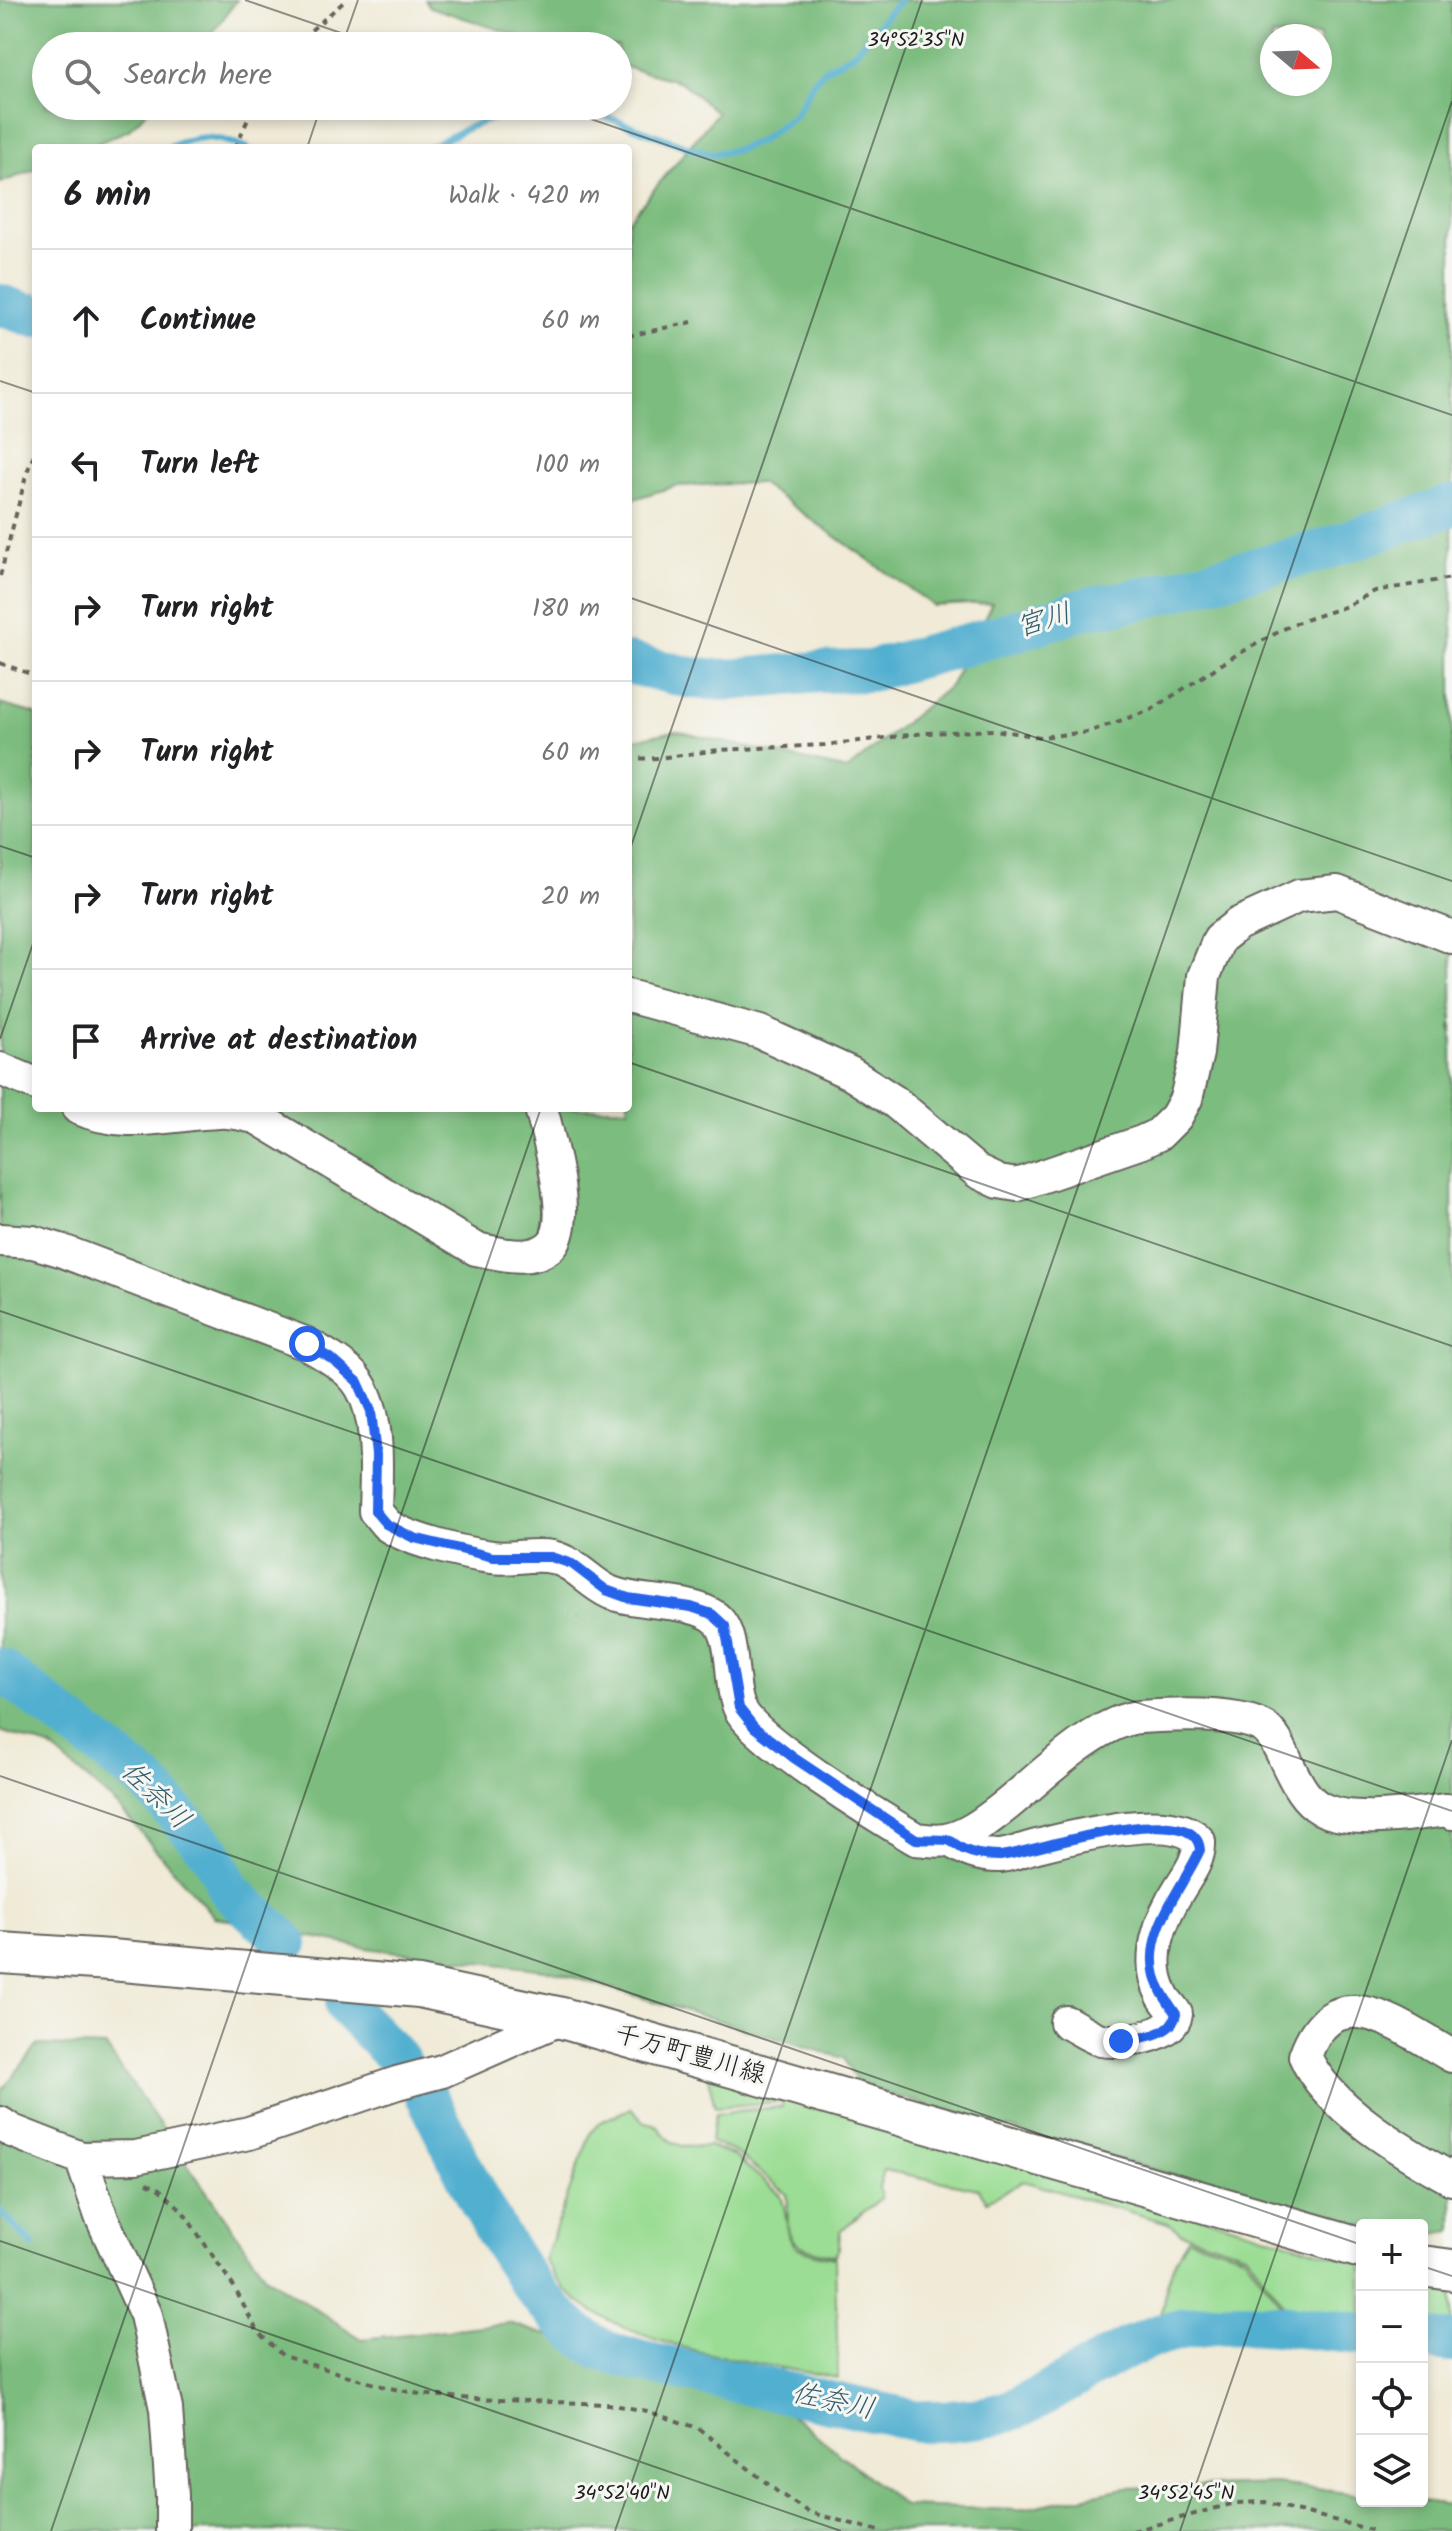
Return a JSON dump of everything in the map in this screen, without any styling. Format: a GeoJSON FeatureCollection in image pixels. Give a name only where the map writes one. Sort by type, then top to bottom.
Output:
{"type":"FeatureCollection","features":[{"type":"Feature","properties":{"kind":"main road","name":"千万町豊川線"},"geometry":{"type":"LineString","coordinates":[[0,1953],[419,1987],[562,2018],[1356,2246]]}},
{"type":"Feature","properties":{"kind":"main road"},"geometry":{"type":"LineString","coordinates":[[1428,2267],[1452,2270]]}},
{"type":"Feature","properties":{"kind":"street"},"geometry":{"type":"LineString","coordinates":[[632,997],[760,1032],[850,1073],[895,1102],[978,1172],[999,1182],[1017,1185],[1142,1142],[1159,1134],[1176,1117],[1194,1074],[1204,976],[1219,939],[1238,924],[1299,896],[1337,892],[1452,937]]}},
{"type":"Feature","properties":{"kind":"street"},"geometry":{"type":"LineString","coordinates":[[0,1069],[32,1082]]}},
{"type":"Feature","properties":{"kind":"street"},"geometry":{"type":"LineString","coordinates":[[86,1112],[126,1121],[223,1112],[256,1117],[476,1249],[509,1256],[534,1254],[551,1246],[559,1230],[561,1209],[542,1112]]}},
{"type":"Feature","properties":{"kind":"street"},"geometry":{"type":"LineString","coordinates":[[0,1240],[33,1242],[60,1250],[307,1344],[333,1360],[358,1382],[371,1411],[376,1455],[375,1511],[386,1524],[414,1538],[493,1557],[551,1557],[572,1564],[606,1590],[628,1598],[691,1607],[712,1614],[725,1626],[739,1708],[754,1727],[794,1758],[916,1839],[949,1840],[986,1821],[1095,1735],[1114,1723],[1138,1717],[1229,1716],[1252,1721],[1267,1730],[1277,1744],[1302,1793],[1319,1808],[1340,1815],[1447,1810],[1452,1813]]}},
{"type":"Feature","properties":{"kind":"street"},"geometry":{"type":"LineString","coordinates":[[949,1840],[964,1850],[1003,1856],[1091,1835],[1153,1826],[1187,1831],[1199,1841],[1200,1850],[1195,1861],[1167,1911],[1153,1959],[1162,1996],[1176,2014],[1175,2021],[1149,2036],[1121,2041],[1104,2040],[1066,2022]]}},
{"type":"Feature","properties":{"kind":"street"},"geometry":{"type":"LineString","coordinates":[[1452,2056],[1380,2015],[1359,2011],[1345,2012],[1325,2020],[1305,2056],[1332,2097],[1410,2155],[1452,2179]]}},
{"type":"Feature","properties":{"kind":"street"},"geometry":{"type":"LineString","coordinates":[[0,2123],[12,2131],[81,2158],[136,2157],[249,2133],[442,2071],[562,2018]]}},
{"type":"Feature","properties":{"kind":"street"},"geometry":{"type":"LineString","coordinates":[[81,2158],[101,2216],[146,2315],[166,2409],[172,2531]]}},
{"type":"Feature","properties":{"kind":"path"},"geometry":{"type":"LineString","coordinates":[[309,32],[346,0]]}},
{"type":"Feature","properties":{"kind":"path"},"geometry":{"type":"LineString","coordinates":[[237,144],[248,120]]}},
{"type":"Feature","properties":{"kind":"path"},"geometry":{"type":"LineString","coordinates":[[632,335],[692,322]]}},
{"type":"Feature","properties":{"kind":"path"},"geometry":{"type":"LineString","coordinates":[[0,576],[6,561],[5,547],[32,460]]}},
{"type":"Feature","properties":{"kind":"path"},"geometry":{"type":"LineString","coordinates":[[632,759],[720,750],[825,745],[926,733],[995,730],[1041,737],[1088,732],[1151,710],[1231,658],[1293,624],[1347,606],[1375,591],[1452,578]]}},
{"type":"Feature","properties":{"kind":"path"},"geometry":{"type":"LineString","coordinates":[[0,663],[32,675]]}},
{"type":"Feature","properties":{"kind":"path"},"geometry":{"type":"LineString","coordinates":[[144,2181],[158,2188],[181,2209],[234,2287],[257,2331],[283,2356],[385,2387],[419,2394],[608,2404],[647,2411],[698,2428],[779,2493],[808,2512],[879,2531]]}},
{"type":"Feature","properties":{"kind":"path"},"geometry":{"type":"LineString","coordinates":[[1133,2531],[1235,2503],[1265,2502],[1375,2531]]}},
{"type":"Feature","properties":{"kind":"green space"},"geometry":{"type":"Polygon","coordinates":[[[0,0],[237,0],[213,32],[32,32],[32,120],[139,120],[129,130],[96,144],[32,144],[32,171],[0,183],[0,0]]]}},
{"type":"Feature","properties":{"kind":"green space"},"geometry":{"type":"Polygon","coordinates":[[[425,0],[1452,0],[1452,2231],[1428,2235],[1428,2219],[1356,2219],[1356,2227],[860,2086],[843,2058],[553,1971],[366,1948],[214,1917],[117,1805],[51,1748],[0,1731],[0,704],[32,713],[32,1112],[632,1112],[632,739],[676,731],[847,770],[951,685],[992,603],[934,606],[760,483],[675,486],[632,500],[632,216],[717,113],[681,82],[632,69],[632,32],[506,32],[430,7],[425,0]]]}},
{"type":"Feature","properties":{"kind":"green space"},"geometry":{"type":"Polygon","coordinates":[[[38,2045],[106,2047],[266,2277],[362,2339],[509,2323],[789,2413],[904,2506],[1017,2510],[1125,2488],[1276,2484],[1356,2494],[1356,2507],[1428,2507],[1428,2503],[1452,2506],[1452,2531],[0,2531],[0,2092],[38,2045]]]}},
{"type":"Feature","properties":{"kind":"green space"},"geometry":{"type":"Polygon","coordinates":[[[706,2069],[780,2102],[715,2107],[706,2069]]]}},
{"type":"Feature","properties":{"kind":"green space"},"geometry":{"type":"Polygon","coordinates":[[[784,2092],[1356,2262],[1356,2317],[1288,2310],[1246,2253],[1181,2233],[1168,2223],[1023,2181],[987,2201],[978,2189],[884,2170],[879,2187],[881,2198],[840,2231],[835,2256],[808,2249],[796,2243],[789,2233],[787,2194],[735,2152],[710,2142],[716,2113],[782,2107],[784,2092]]]}},
{"type":"Feature","properties":{"kind":"green space"},"geometry":{"type":"Polygon","coordinates":[[[631,2108],[644,2121],[658,2127],[670,2141],[684,2147],[709,2146],[733,2155],[781,2195],[788,2233],[795,2246],[835,2258],[838,2378],[734,2359],[660,2341],[596,2313],[559,2282],[544,2260],[591,2132],[600,2122],[631,2108]]]}},
{"type":"Feature","properties":{"kind":"green space"},"geometry":{"type":"Polygon","coordinates":[[[1188,2238],[1244,2255],[1286,2311],[1220,2309],[1160,2320],[1169,2277],[1188,2238]]]}},
{"type":"Feature","properties":{"kind":"green space"},"geometry":{"type":"Polygon","coordinates":[[[1428,2282],[1452,2287],[1452,2328],[1428,2326],[1428,2282]]]}},
{"type":"Feature","properties":{"kind":"waterway"},"geometry":{"type":"LineString","coordinates":[[615,120],[712,154],[736,150],[760,141],[795,115],[824,70],[853,54],[900,0]]}},
{"type":"Feature","properties":{"kind":"waterway"},"geometry":{"type":"LineString","coordinates":[[436,144],[488,120]]}},
{"type":"Feature","properties":{"kind":"waterway"},"geometry":{"type":"LineString","coordinates":[[178,144],[198,138],[235,144]]}},
{"type":"Feature","properties":{"kind":"waterway"},"geometry":{"type":"LineString","coordinates":[[4,306],[32,297]]}},
{"type":"Feature","properties":{"kind":"waterway","name":"宮川"},"geometry":{"type":"LineString","coordinates":[[0,305],[32,316]]}},
{"type":"Feature","properties":{"kind":"waterway","name":"宮川"},"geometry":{"type":"LineString","coordinates":[[632,664],[691,678],[729,680],[870,671],[1088,608],[1136,600],[1320,551],[1452,505]]}},
{"type":"Feature","properties":{"kind":"waterway","name":"佐奈川"},"geometry":{"type":"LineString","coordinates":[[0,1669],[147,1782],[211,1852],[231,1892],[287,1943]]}},
{"type":"Feature","properties":{"kind":"waterway","name":"佐奈川"},"geometry":{"type":"LineString","coordinates":[[346,2006],[399,2060]]}},
{"type":"Feature","properties":{"kind":"waterway","name":"佐奈川"},"geometry":{"type":"LineString","coordinates":[[426,2095],[479,2200],[521,2271],[573,2329],[603,2350],[639,2361],[918,2421],[953,2420],[987,2417],[1009,2411],[1122,2351],[1162,2334],[1186,2328],[1236,2323],[1356,2333]]}},
{"type":"Feature","properties":{"kind":"waterway"},"geometry":{"type":"LineString","coordinates":[[0,2211],[33,2245]]}},
{"type":"Feature","properties":{"kind":"waterway","name":"佐奈川"},"geometry":{"type":"LineString","coordinates":[[1428,2340],[1452,2342]]}},
{"type":"Feature","properties":{"kind":"route"},"geometry":{"type":"LineString","coordinates":[[307,1344],[333,1360],[358,1382],[371,1411],[376,1455],[375,1511],[386,1524],[414,1538],[493,1557],[551,1557],[572,1564],[606,1590],[628,1598],[691,1607],[712,1614],[725,1626],[739,1708],[754,1727],[794,1758],[916,1839],[949,1840],[964,1850],[1003,1856],[1091,1835],[1153,1826],[1194,1834],[1200,1850],[1167,1911],[1153,1959],[1162,1996],[1176,2014],[1175,2021],[1149,2036],[1121,2041]]}}]}
